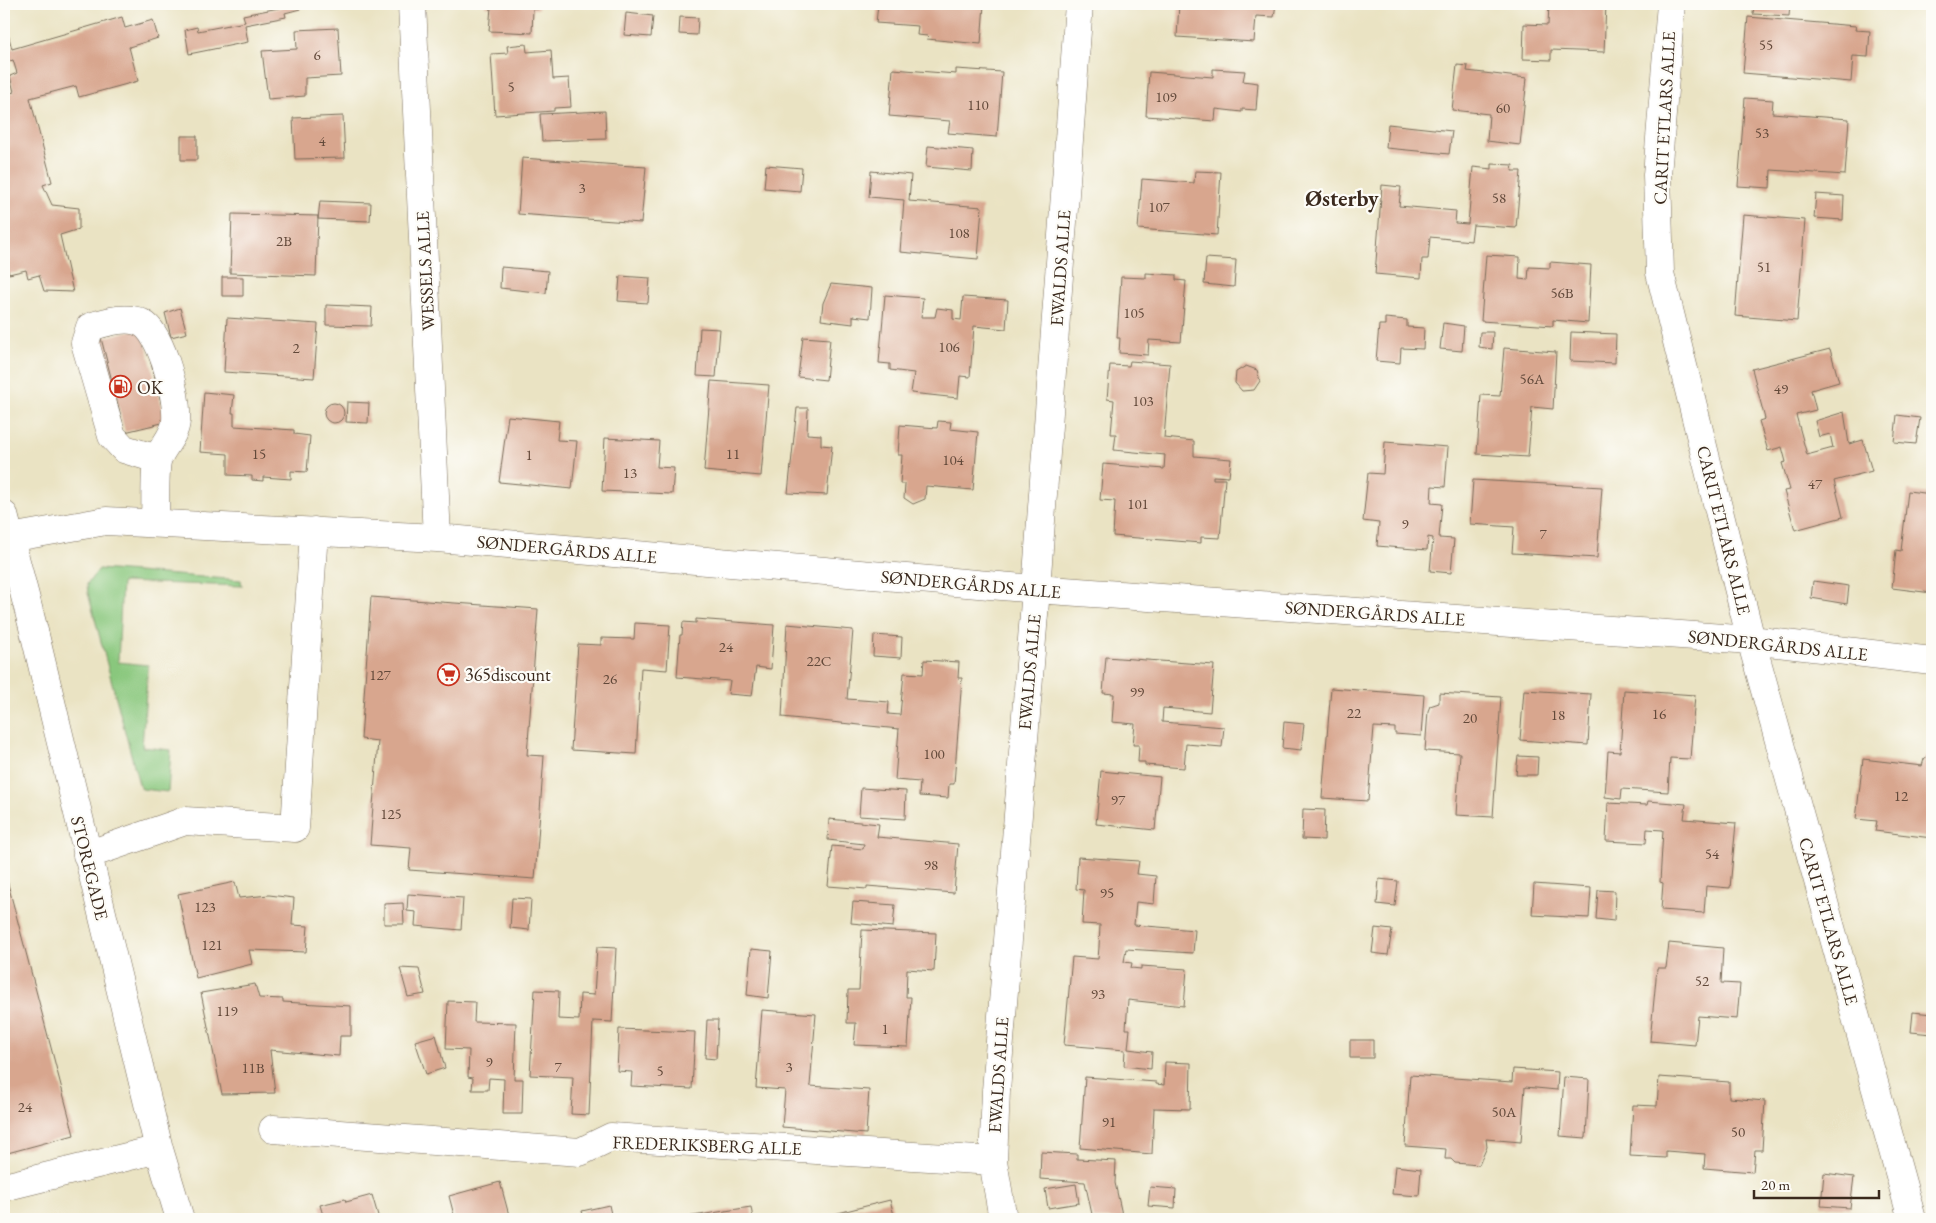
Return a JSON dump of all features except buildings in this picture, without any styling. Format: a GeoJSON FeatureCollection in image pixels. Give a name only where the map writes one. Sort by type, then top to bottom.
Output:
{"type":"FeatureCollection","features":[{"type":"Feature","properties":{"kind":"street","name":"WESSELS ALLE"},"geometry":{"type":"LineString","coordinates":[[412,4],[437,538]]}},
{"type":"Feature","properties":{"kind":"street","name":"EWALDS ALLE"},"geometry":{"type":"LineString","coordinates":[[1003,1219],[993,1161],[996,1091],[1036,590],[1079,4]]}},
{"type":"Feature","properties":{"kind":"street","name":"CARIT ETLARS ALLE"},"geometry":{"type":"LineString","coordinates":[[1671,4],[1657,175],[1660,273],[1751,640],[1912,1219]]}},
{"type":"Feature","properties":{"kind":"street"},"geometry":{"type":"LineString","coordinates":[[155,523],[157,459],[171,436],[176,422],[174,394],[160,346],[151,331],[144,324],[129,320],[105,322],[90,327],[85,343],[112,436],[124,449],[157,459]]}},
{"type":"Feature","properties":{"kind":"street","name":"SØNDERGÅRDS ALLE"},"geometry":{"type":"LineString","coordinates":[[7,526],[106,521],[437,538],[1036,590],[1751,640],[1932,661]]}},
{"type":"Feature","properties":{"kind":"street","name":"STOREGADE"},"geometry":{"type":"LineString","coordinates":[[7,526],[34,627],[87,855],[159,1149],[180,1219]]}},
{"type":"Feature","properties":{"kind":"street"},"geometry":{"type":"LineString","coordinates":[[87,855],[185,820],[295,828],[314,531]]}},
{"type":"Feature","properties":{"kind":"street","name":"FREDERIKSBERG ALLE"},"geometry":{"type":"LineString","coordinates":[[273,1129],[580,1152],[611,1137],[993,1161]]}},
{"type":"Feature","properties":{"kind":"street"},"geometry":{"type":"LineString","coordinates":[[4,1187],[159,1149]]}},
{"type":"Feature","properties":{"kind":"green space"},"geometry":{"type":"Polygon","coordinates":[[[99,569],[241,580],[242,586],[122,582],[118,662],[148,665],[142,747],[171,750],[168,792],[142,789],[139,784],[88,593],[87,584],[99,569]]]}},
{"type":"Feature","properties":{"kind":"place","name":"OK"},"geometry":{"type":"Point","coordinates":[121,387]}},
{"type":"Feature","properties":{"kind":"place","name":"365discount"},"geometry":{"type":"Point","coordinates":[449,674]}},
{"type":"Feature","properties":{"kind":"district","name":"Østerby"},"geometry":{"type":"Point","coordinates":[1342,198]}}]}
